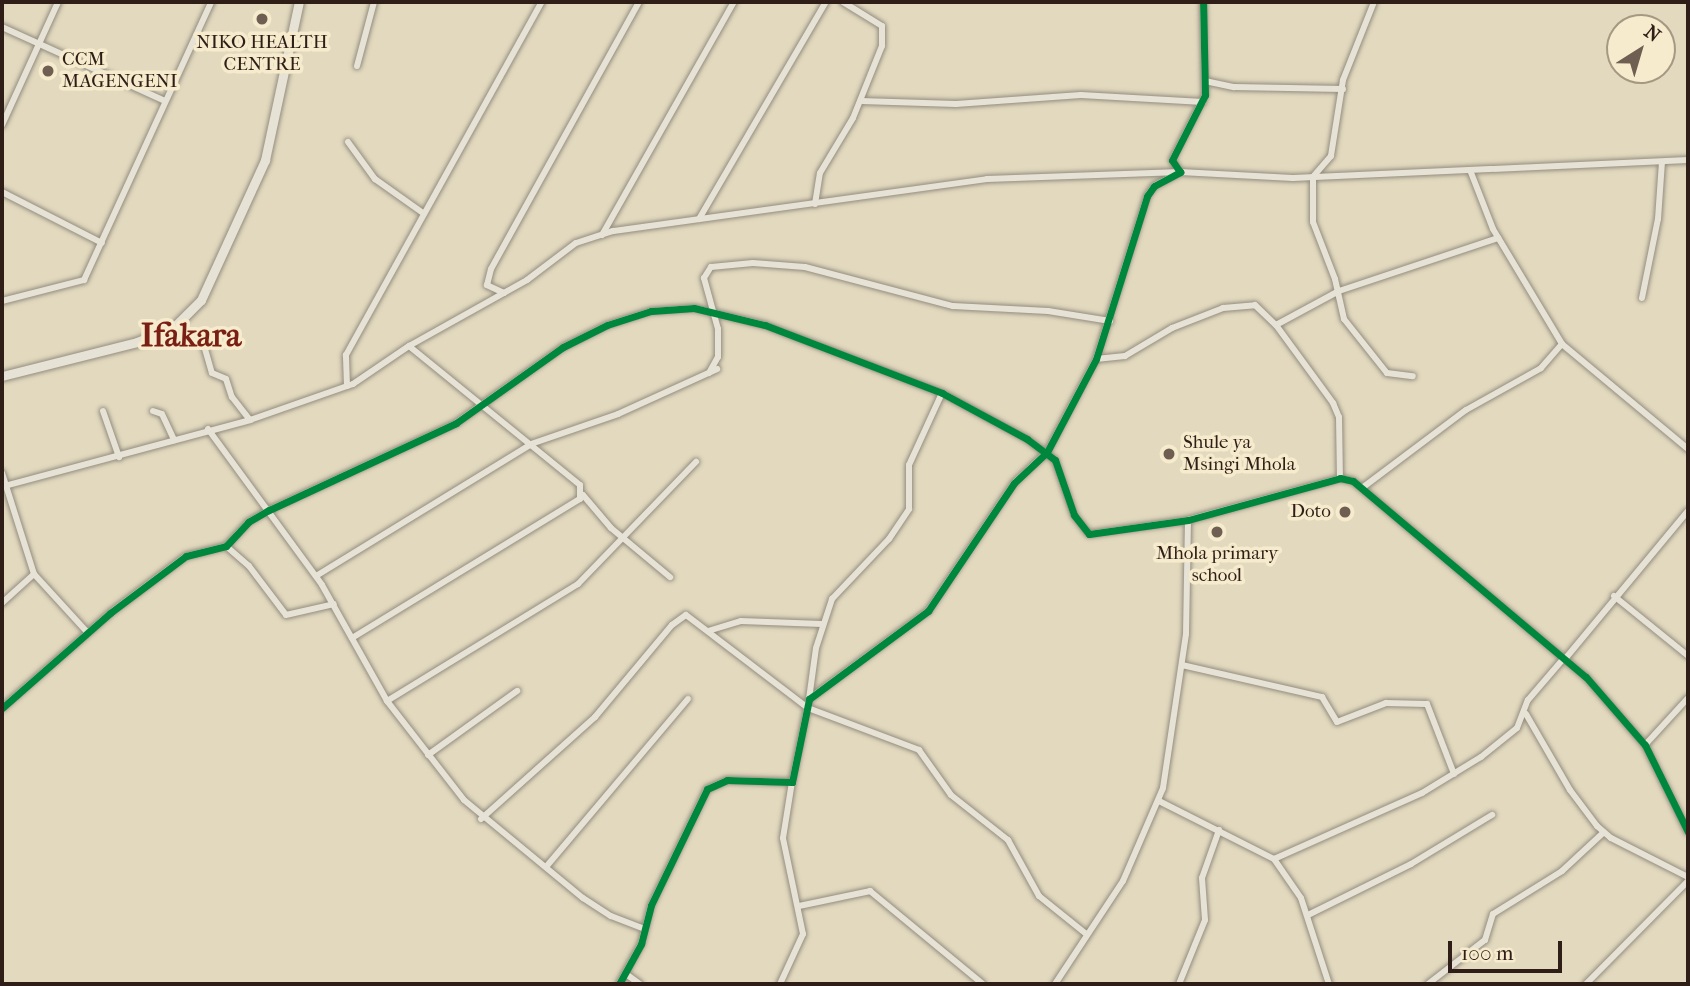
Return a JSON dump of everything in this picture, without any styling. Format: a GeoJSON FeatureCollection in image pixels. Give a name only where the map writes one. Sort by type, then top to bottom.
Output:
{"type":"FeatureCollection","features":[{"type":"Feature","properties":{"kind":"main road"},"geometry":{"type":"LineString","coordinates":[[2,376],[137,342],[174,327],[201,300],[264,160],[299,2]]}},
{"type":"Feature","properties":{"kind":"street"},"geometry":{"type":"LineString","coordinates":[[2,125],[58,2]]}},
{"type":"Feature","properties":{"kind":"street"},"geometry":{"type":"LineString","coordinates":[[2,301],[83,281],[211,2]]}},
{"type":"Feature","properties":{"kind":"street"},"geometry":{"type":"LineString","coordinates":[[357,66],[374,2]]}},
{"type":"Feature","properties":{"kind":"street"},"geometry":{"type":"LineString","coordinates":[[347,386],[346,355],[542,2]]}},
{"type":"Feature","properties":{"kind":"street"},"geometry":{"type":"LineString","coordinates":[[504,293],[486,285],[491,269],[639,2]]}},
{"type":"Feature","properties":{"kind":"street"},"geometry":{"type":"LineString","coordinates":[[602,235],[734,2]]}},
{"type":"Feature","properties":{"kind":"street"},"geometry":{"type":"LineString","coordinates":[[699,219],[825,2]]}},
{"type":"Feature","properties":{"kind":"street"},"geometry":{"type":"LineString","coordinates":[[815,204],[820,173],[861,101],[884,32],[882,26],[843,2]]}},
{"type":"Feature","properties":{"kind":"street"},"geometry":{"type":"LineString","coordinates":[[1180,172],[1172,160],[1203,102],[1203,2]]}},
{"type":"Feature","properties":{"kind":"street"},"geometry":{"type":"LineString","coordinates":[[1374,2],[1343,89],[1331,156],[1313,177],[1313,222],[1339,290],[1344,318],[1383,370],[1394,377],[1413,376]]}},
{"type":"Feature","properties":{"kind":"street"},"geometry":{"type":"LineString","coordinates":[[2,27],[165,101]]}},
{"type":"Feature","properties":{"kind":"street"},"geometry":{"type":"LineString","coordinates":[[1205,81],[1234,87],[1343,89]]}},
{"type":"Feature","properties":{"kind":"street"},"geometry":{"type":"LineString","coordinates":[[861,101],[956,104],[1081,95],[1203,102]]}},
{"type":"Feature","properties":{"kind":"street"},"geometry":{"type":"LineString","coordinates":[[348,142],[375,179],[423,213]]}},
{"type":"Feature","properties":{"kind":"street"},"geometry":{"type":"LineString","coordinates":[[8,485],[119,457],[208,429],[250,420],[347,386],[409,346],[504,293],[576,243],[602,235],[954,181],[1180,172],[1313,177],[1688,160]]}},
{"type":"Feature","properties":{"kind":"street"},"geometry":{"type":"LineString","coordinates":[[1642,298],[1658,219],[1662,162]]}},
{"type":"Feature","properties":{"kind":"street"},"geometry":{"type":"LineString","coordinates":[[1470,170],[1498,238],[1562,344],[1688,449]]}},
{"type":"Feature","properties":{"kind":"street"},"geometry":{"type":"LineString","coordinates":[[809,699],[928,611],[1014,483],[1047,452],[1096,359],[1147,196],[1154,186],[1180,172]]}},
{"type":"Feature","properties":{"kind":"street"},"geometry":{"type":"LineString","coordinates":[[2,192],[102,243]]}},
{"type":"Feature","properties":{"kind":"street"},"geometry":{"type":"LineString","coordinates":[[1276,325],[1339,290],[1498,238]]}},
{"type":"Feature","properties":{"kind":"street"},"geometry":{"type":"LineString","coordinates":[[709,373],[718,357],[715,312],[706,271],[753,263],[834,273],[953,306],[1048,311],[1110,321]]}},
{"type":"Feature","properties":{"kind":"street"},"geometry":{"type":"LineString","coordinates":[[1096,359],[1125,356],[1172,328],[1236,305],[1252,304],[1276,325],[1311,370],[1339,417],[1340,478]]}},
{"type":"Feature","properties":{"kind":"street"},"geometry":{"type":"LineString","coordinates":[[2,708],[87,632],[186,556],[226,546],[248,522],[269,510],[456,424],[563,347],[607,325],[651,311],[694,308],[765,326],[943,393],[1047,452],[1058,466],[1074,515],[1086,533],[1107,534],[1188,520],[1340,478],[1362,488],[1564,659],[1617,709],[1645,746],[1688,832]]}},
{"type":"Feature","properties":{"kind":"street"},"geometry":{"type":"LineString","coordinates":[[202,342],[212,373],[226,379],[232,397],[250,420]]}},
{"type":"Feature","properties":{"kind":"street"},"geometry":{"type":"LineString","coordinates":[[1362,488],[1466,410],[1541,368],[1562,344]]}},
{"type":"Feature","properties":{"kind":"street"},"geometry":{"type":"LineString","coordinates":[[409,346],[449,383],[483,403],[580,485],[580,499]]}},
{"type":"Feature","properties":{"kind":"street"},"geometry":{"type":"LineString","coordinates":[[316,576],[531,444],[618,414],[717,369]]}},
{"type":"Feature","properties":{"kind":"street"},"geometry":{"type":"LineString","coordinates":[[780,984],[803,934],[783,838],[822,624],[838,589],[888,539],[909,509],[909,465],[943,393]]}},
{"type":"Feature","properties":{"kind":"street"},"geometry":{"type":"LineString","coordinates":[[103,411],[119,457]]}},
{"type":"Feature","properties":{"kind":"street"},"geometry":{"type":"LineString","coordinates":[[153,411],[162,414],[174,440]]}},
{"type":"Feature","properties":{"kind":"street"},"geometry":{"type":"LineString","coordinates":[[208,429],[316,576],[387,701],[481,819],[611,916],[643,928]]}},
{"type":"Feature","properties":{"kind":"street"},"geometry":{"type":"LineString","coordinates":[[387,701],[542,609],[604,561],[621,537],[696,462]]}},
{"type":"Feature","properties":{"kind":"street"},"geometry":{"type":"LineString","coordinates":[[2,473],[34,574],[87,632]]}},
{"type":"Feature","properties":{"kind":"street"},"geometry":{"type":"LineString","coordinates":[[352,638],[583,495],[621,537],[670,577]]}},
{"type":"Feature","properties":{"kind":"street"},"geometry":{"type":"LineString","coordinates":[[2,511],[11,508]]}},
{"type":"Feature","properties":{"kind":"street"},"geometry":{"type":"LineString","coordinates":[[1274,859],[1422,793],[1492,750],[1526,714],[1528,700],[1688,511]]}},
{"type":"Feature","properties":{"kind":"street"},"geometry":{"type":"LineString","coordinates":[[1055,984],[1085,933],[1123,881],[1159,802],[1182,666],[1188,520]]}},
{"type":"Feature","properties":{"kind":"street"},"geometry":{"type":"LineString","coordinates":[[226,546],[248,566],[286,615],[334,604]]}},
{"type":"Feature","properties":{"kind":"street"},"geometry":{"type":"LineString","coordinates":[[2,603],[34,574]]}},
{"type":"Feature","properties":{"kind":"street"},"geometry":{"type":"LineString","coordinates":[[1614,597],[1688,656]]}},
{"type":"Feature","properties":{"kind":"street"},"geometry":{"type":"LineString","coordinates":[[481,819],[595,717],[678,618],[690,616],[808,708],[919,750],[951,795],[1008,840],[1039,896],[1085,933]]}},
{"type":"Feature","properties":{"kind":"street"},"geometry":{"type":"LineString","coordinates":[[708,631],[741,621],[822,624]]}},
{"type":"Feature","properties":{"kind":"street"},"geometry":{"type":"LineString","coordinates":[[1182,666],[1322,697],[1337,722],[1386,703],[1427,704],[1454,774]]}},
{"type":"Feature","properties":{"kind":"street"},"geometry":{"type":"LineString","coordinates":[[428,755],[517,691]]}},
{"type":"Feature","properties":{"kind":"street"},"geometry":{"type":"LineString","coordinates":[[1645,746],[1688,698]]}},
{"type":"Feature","properties":{"kind":"street"},"geometry":{"type":"LineString","coordinates":[[546,867],[688,699]]}},
{"type":"Feature","properties":{"kind":"street"},"geometry":{"type":"LineString","coordinates":[[1526,714],[1570,790],[1604,832],[1688,879],[1586,984]]}},
{"type":"Feature","properties":{"kind":"street"},"geometry":{"type":"LineString","coordinates":[[619,984],[641,944],[643,928],[707,789],[727,780],[792,782]]}},
{"type":"Feature","properties":{"kind":"street"},"geometry":{"type":"LineString","coordinates":[[1159,802],[1274,859],[1308,915],[1328,984]]}},
{"type":"Feature","properties":{"kind":"street"},"geometry":{"type":"LineString","coordinates":[[1308,915],[1411,864],[1492,815]]}},
{"type":"Feature","properties":{"kind":"street"},"geometry":{"type":"LineString","coordinates":[[1179,984],[1205,920],[1202,878],[1219,830]]}},
{"type":"Feature","properties":{"kind":"street"},"geometry":{"type":"LineString","coordinates":[[1428,984],[1485,940],[1493,914],[1562,871],[1604,832]]}},
{"type":"Feature","properties":{"kind":"street"},"geometry":{"type":"LineString","coordinates":[[799,906],[870,891],[983,984]]}},
{"type":"Feature","properties":{"kind":"street"},"geometry":{"type":"LineString","coordinates":[[626,974],[640,984]]}},
{"type":"Feature","properties":{"kind":"cycle path"},"geometry":{"type":"LineString","coordinates":[[619,984],[641,944],[651,905],[707,789],[727,780],[792,782],[809,699],[928,611],[1014,483],[1047,452],[1096,359],[1147,196],[1154,186],[1180,172],[1172,160],[1205,95],[1203,2]]}},
{"type":"Feature","properties":{"kind":"cycle path"},"geometry":{"type":"LineString","coordinates":[[2,708],[110,613],[186,556],[226,546],[248,522],[269,510],[456,423],[563,347],[607,325],[651,311],[694,308],[765,325],[942,393],[1027,439],[1055,460],[1074,515],[1089,534],[1188,520],[1340,478],[1353,481],[1586,677],[1645,745],[1688,832]]}},
{"type":"Feature","properties":{"kind":"place","name":"NIKO HEALTH CENTRE"},"geometry":{"type":"Point","coordinates":[262,19]}},
{"type":"Feature","properties":{"kind":"place","name":"CCM MAGENGENI"},"geometry":{"type":"Point","coordinates":[48,71]}},
{"type":"Feature","properties":{"kind":"place","name":"Shule ya Msingi Mhola"},"geometry":{"type":"Point","coordinates":[1169,454]}},
{"type":"Feature","properties":{"kind":"place","name":"Doto"},"geometry":{"type":"Point","coordinates":[1345,512]}},
{"type":"Feature","properties":{"kind":"place","name":"Mhola primary school"},"geometry":{"type":"Point","coordinates":[1217,532]}},
{"type":"Feature","properties":{"kind":"district","name":"Ifakara"},"geometry":{"type":"Point","coordinates":[191,336]}}]}
